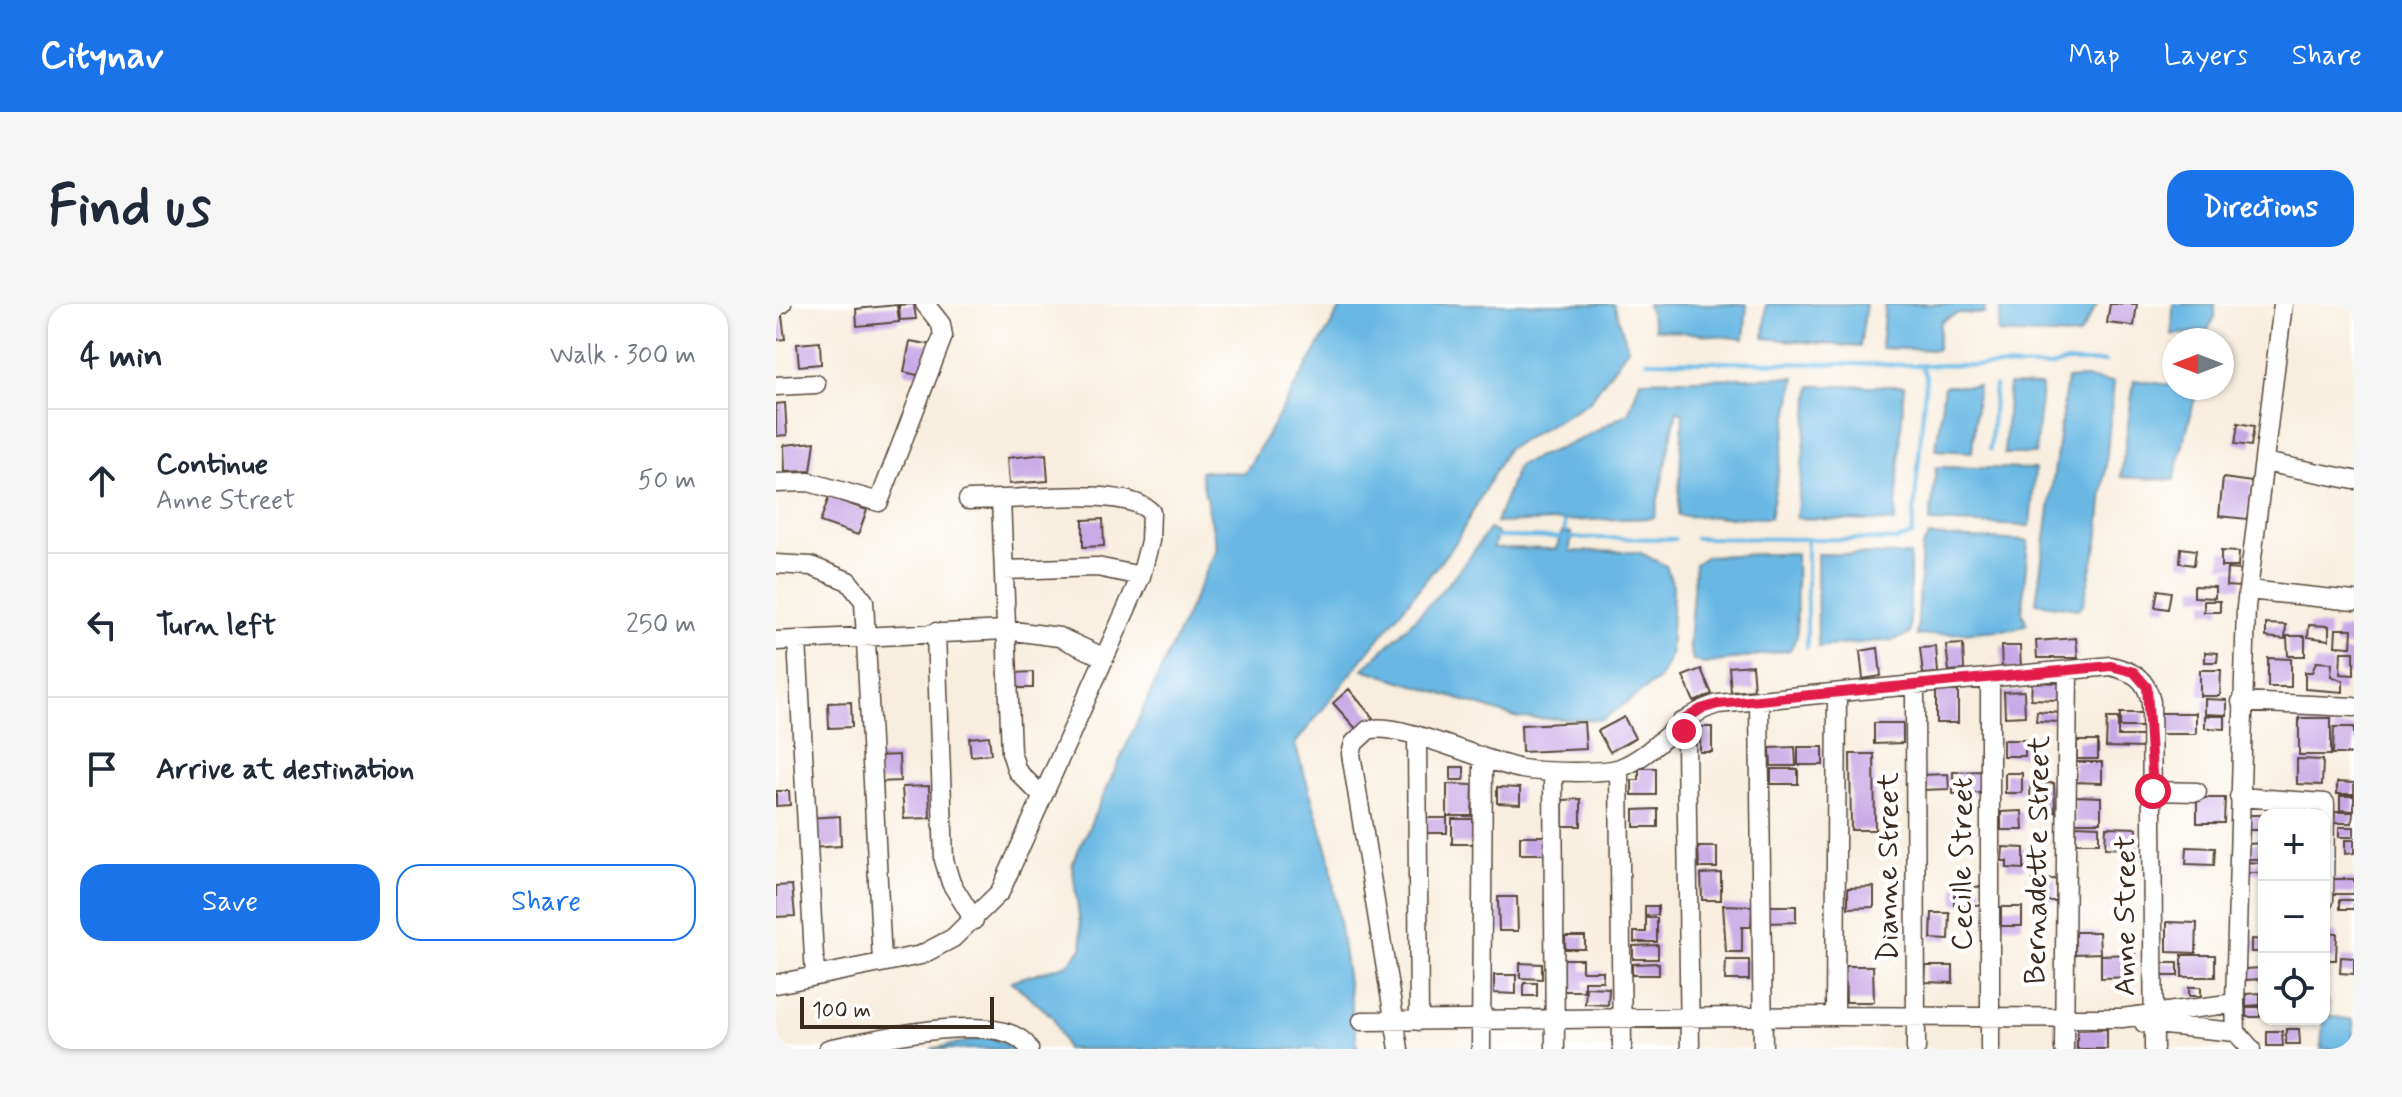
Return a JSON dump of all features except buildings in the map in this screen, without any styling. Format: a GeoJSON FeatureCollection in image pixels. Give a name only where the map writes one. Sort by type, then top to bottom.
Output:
{"type":"FeatureCollection","features":[{"type":"Feature","properties":{"kind":"street"},"geometry":{"type":"LineString","coordinates":[[776,304],[782,304]]}},
{"type":"Feature","properties":{"kind":"street"},"geometry":{"type":"LineString","coordinates":[[776,483],[809,482],[879,502],[943,336],[941,324],[925,304]]}},
{"type":"Feature","properties":{"kind":"street"},"geometry":{"type":"LineString","coordinates":[[2251,1049],[2236,1032],[2235,1003],[2241,702],[2248,590],[2283,304]]}},
{"type":"Feature","properties":{"kind":"street"},"geometry":{"type":"LineString","coordinates":[[776,386],[816,384]]}},
{"type":"Feature","properties":{"kind":"street"},"geometry":{"type":"LineString","coordinates":[[2264,462],[2354,480]]}},
{"type":"Feature","properties":{"kind":"street"},"geometry":{"type":"LineString","coordinates":[[776,984],[921,955],[953,938],[1000,892],[1141,576],[1150,541],[1151,512],[1142,502],[1110,498],[968,500]]}},
{"type":"Feature","properties":{"kind":"street"},"geometry":{"type":"LineString","coordinates":[[1001,499],[1011,752],[1017,771],[1042,796]]}},
{"type":"Feature","properties":{"kind":"street"},"geometry":{"type":"LineString","coordinates":[[776,564],[811,566],[848,581],[864,601],[882,962]]}},
{"type":"Feature","properties":{"kind":"street"},"geometry":{"type":"LineString","coordinates":[[1004,570],[1097,567],[1141,576]]}},
{"type":"Feature","properties":{"kind":"street"},"geometry":{"type":"LineString","coordinates":[[2248,590],[2354,601]]}},
{"type":"Feature","properties":{"kind":"street"},"geometry":{"type":"LineString","coordinates":[[776,641],[1006,630],[1059,637],[1103,657]]}},
{"type":"Feature","properties":{"kind":"street"},"geometry":{"type":"LineString","coordinates":[[936,632],[944,860],[951,883],[974,920]]}},
{"type":"Feature","properties":{"kind":"street"},"geometry":{"type":"LineString","coordinates":[[797,640],[815,976]]}},
{"type":"Feature","properties":{"kind":"street","name":"Anne Street"},"geometry":{"type":"LineString","coordinates":[[2068,671],[2111,666],[2134,672],[2147,687],[2153,791],[2154,1049]]}},
{"type":"Feature","properties":{"kind":"street"},"geometry":{"type":"LineString","coordinates":[[1399,1049],[1351,754],[1354,743],[1371,729],[1417,736],[1521,769],[1553,772],[1619,769],[1681,722],[1701,709],[1718,704],[2068,671]]}},
{"type":"Feature","properties":{"kind":"street","name":"Bernadette Street"},"geometry":{"type":"LineString","coordinates":[[2064,1049],[2068,671]]}},
{"type":"Feature","properties":{"kind":"street","name":"Cecille Street"},"geometry":{"type":"LineString","coordinates":[[1990,679],[1990,1049]]}},
{"type":"Feature","properties":{"kind":"street","name":"Dianne Street"},"geometry":{"type":"LineString","coordinates":[[1915,685],[1916,1049]]}},
{"type":"Feature","properties":{"kind":"street"},"geometry":{"type":"LineString","coordinates":[[1835,1016],[1837,693]]}},
{"type":"Feature","properties":{"kind":"street"},"geometry":{"type":"LineString","coordinates":[[1759,701],[1763,1049]]}},
{"type":"Feature","properties":{"kind":"street"},"geometry":{"type":"LineString","coordinates":[[2241,702],[2354,707]]}},
{"type":"Feature","properties":{"kind":"street"},"geometry":{"type":"LineString","coordinates":[[1681,722],[1686,743],[1690,1049]]}},
{"type":"Feature","properties":{"kind":"street"},"geometry":{"type":"LineString","coordinates":[[1417,736],[1419,1021]]}},
{"type":"Feature","properties":{"kind":"street"},"geometry":{"type":"LineString","coordinates":[[1481,1049],[1483,759]]}},
{"type":"Feature","properties":{"kind":"street"},"geometry":{"type":"LineString","coordinates":[[1619,769],[1622,1049]]}},
{"type":"Feature","properties":{"kind":"street"},"geometry":{"type":"LineString","coordinates":[[1553,772],[1555,1049]]}},
{"type":"Feature","properties":{"kind":"street"},"geometry":{"type":"LineString","coordinates":[[2153,791],[2197,792]]}},
{"type":"Feature","properties":{"kind":"street"},"geometry":{"type":"LineString","coordinates":[[2239,797],[2325,803],[2324,881]]}},
{"type":"Feature","properties":{"kind":"street"},"geometry":{"type":"LineString","coordinates":[[2154,1019],[2235,1003]]}},
{"type":"Feature","properties":{"kind":"street"},"geometry":{"type":"LineString","coordinates":[[1362,1021],[2064,1017],[2154,1019],[2236,1032]]}},
{"type":"Feature","properties":{"kind":"street"},"geometry":{"type":"LineString","coordinates":[[828,1049],[896,1035],[980,1027],[1003,1028],[1023,1038],[1029,1049]]}},
{"type":"Feature","properties":{"kind":"water"},"geometry":{"type":"Polygon","coordinates":[[[1343,304],[1614,304],[1628,348],[1589,402],[1507,449],[1456,542],[1295,744],[1329,855],[1358,1049],[1066,1049],[1053,1017],[1011,981],[1068,964],[1083,947],[1072,864],[1217,548],[1200,471],[1245,473],[1343,304]]]}},
{"type":"Feature","properties":{"kind":"water"},"geometry":{"type":"Polygon","coordinates":[[[1647,304],[1747,304],[1744,339],[1655,329],[1647,304]]]}},
{"type":"Feature","properties":{"kind":"water"},"geometry":{"type":"Polygon","coordinates":[[[1766,304],[1866,304],[1860,347],[1764,338],[1766,304]]]}},
{"type":"Feature","properties":{"kind":"water"},"geometry":{"type":"Polygon","coordinates":[[[1885,304],[1985,304],[1984,314],[1958,313],[1941,321],[1937,350],[1881,348],[1885,304]]]}},
{"type":"Feature","properties":{"kind":"water"},"geometry":{"type":"Polygon","coordinates":[[[2001,304],[2097,304],[2079,336],[1998,333],[2001,304]]]}},
{"type":"Feature","properties":{"kind":"water"},"geometry":{"type":"Polygon","coordinates":[[[2173,304],[2215,304],[2215,317],[2209,328],[2172,328],[2173,304]]]}},
{"type":"Feature","properties":{"kind":"water"},"geometry":{"type":"Polygon","coordinates":[[[1795,377],[1770,518],[1678,516],[1683,413],[1677,410],[1654,518],[1496,523],[1518,465],[1581,439],[1629,412],[1640,380],[1795,377]]]}},
{"type":"Feature","properties":{"kind":"water"},"geometry":{"type":"Polygon","coordinates":[[[2067,379],[2114,382],[2098,541],[2083,604],[2078,609],[2036,603],[2067,379]]]}},
{"type":"Feature","properties":{"kind":"water"},"geometry":{"type":"Polygon","coordinates":[[[2134,380],[2162,384],[2162,400],[2194,400],[2174,480],[2121,477],[2134,380]]]}},
{"type":"Feature","properties":{"kind":"water"},"geometry":{"type":"Polygon","coordinates":[[[2009,385],[2042,386],[2035,454],[2004,454],[2009,385]]]}},
{"type":"Feature","properties":{"kind":"water"},"geometry":{"type":"Polygon","coordinates":[[[1811,386],[1904,386],[1895,522],[1796,518],[1811,386]]]}},
{"type":"Feature","properties":{"kind":"water"},"geometry":{"type":"Polygon","coordinates":[[[1944,386],[1978,386],[1972,452],[1936,450],[1944,386]]]}},
{"type":"Feature","properties":{"kind":"water"},"geometry":{"type":"Polygon","coordinates":[[[1936,467],[2035,469],[2030,526],[1930,522],[1936,467]]]}},
{"type":"Feature","properties":{"kind":"water"},"geometry":{"type":"Polygon","coordinates":[[[1489,529],[1497,533],[1494,548],[1556,549],[1562,532],[1571,533],[1570,551],[1639,552],[1666,566],[1673,586],[1670,656],[1659,679],[1602,720],[1518,718],[1363,669],[1446,585],[1489,529]]]}},
{"type":"Feature","properties":{"kind":"water"},"geometry":{"type":"Polygon","coordinates":[[[1929,536],[2028,541],[2022,613],[2027,624],[2015,629],[1917,636],[1922,547],[1929,536]]]}},
{"type":"Feature","properties":{"kind":"water"},"geometry":{"type":"Polygon","coordinates":[[[1796,553],[1797,636],[1790,650],[1704,664],[1693,660],[1689,646],[1695,564],[1707,556],[1796,553]]]}},
{"type":"Feature","properties":{"kind":"water"},"geometry":{"type":"Polygon","coordinates":[[[1817,554],[1910,555],[1910,634],[1894,640],[1818,647],[1817,554]]]}},
{"type":"Feature","properties":{"kind":"water"},"geometry":{"type":"Polygon","coordinates":[[[2330,1016],[2353,1020],[2353,1049],[2321,1049],[2323,1025],[2330,1025],[2330,1016]]]}},
{"type":"Feature","properties":{"kind":"water"},"geometry":{"type":"Polygon","coordinates":[[[988,1037],[1019,1049],[931,1049],[988,1037]]]}},
{"type":"Feature","properties":{"kind":"waterway"},"geometry":{"type":"LineString","coordinates":[[1646,361],[2050,367],[2067,362],[2105,362]]}},
{"type":"Feature","properties":{"kind":"waterway"},"geometry":{"type":"LineString","coordinates":[[1696,538],[1897,540],[1912,535],[1926,376],[1921,365]]}},
{"type":"Feature","properties":{"kind":"waterway"},"geometry":{"type":"LineString","coordinates":[[1990,449],[1995,386]]}},
{"type":"Feature","properties":{"kind":"waterway"},"geometry":{"type":"LineString","coordinates":[[1565,522],[1565,536]]}},
{"type":"Feature","properties":{"kind":"waterway"},"geometry":{"type":"LineString","coordinates":[[1494,537],[1675,539]]}},
{"type":"Feature","properties":{"kind":"waterway"},"geometry":{"type":"LineString","coordinates":[[1807,539],[1807,647]]}},
{"type":"Feature","properties":{"kind":"route"},"geometry":{"type":"LineString","coordinates":[[1684,731],[1681,722],[1701,709],[1718,704],[2111,666],[2134,672],[2147,687],[2151,702],[2153,791]]}}]}
